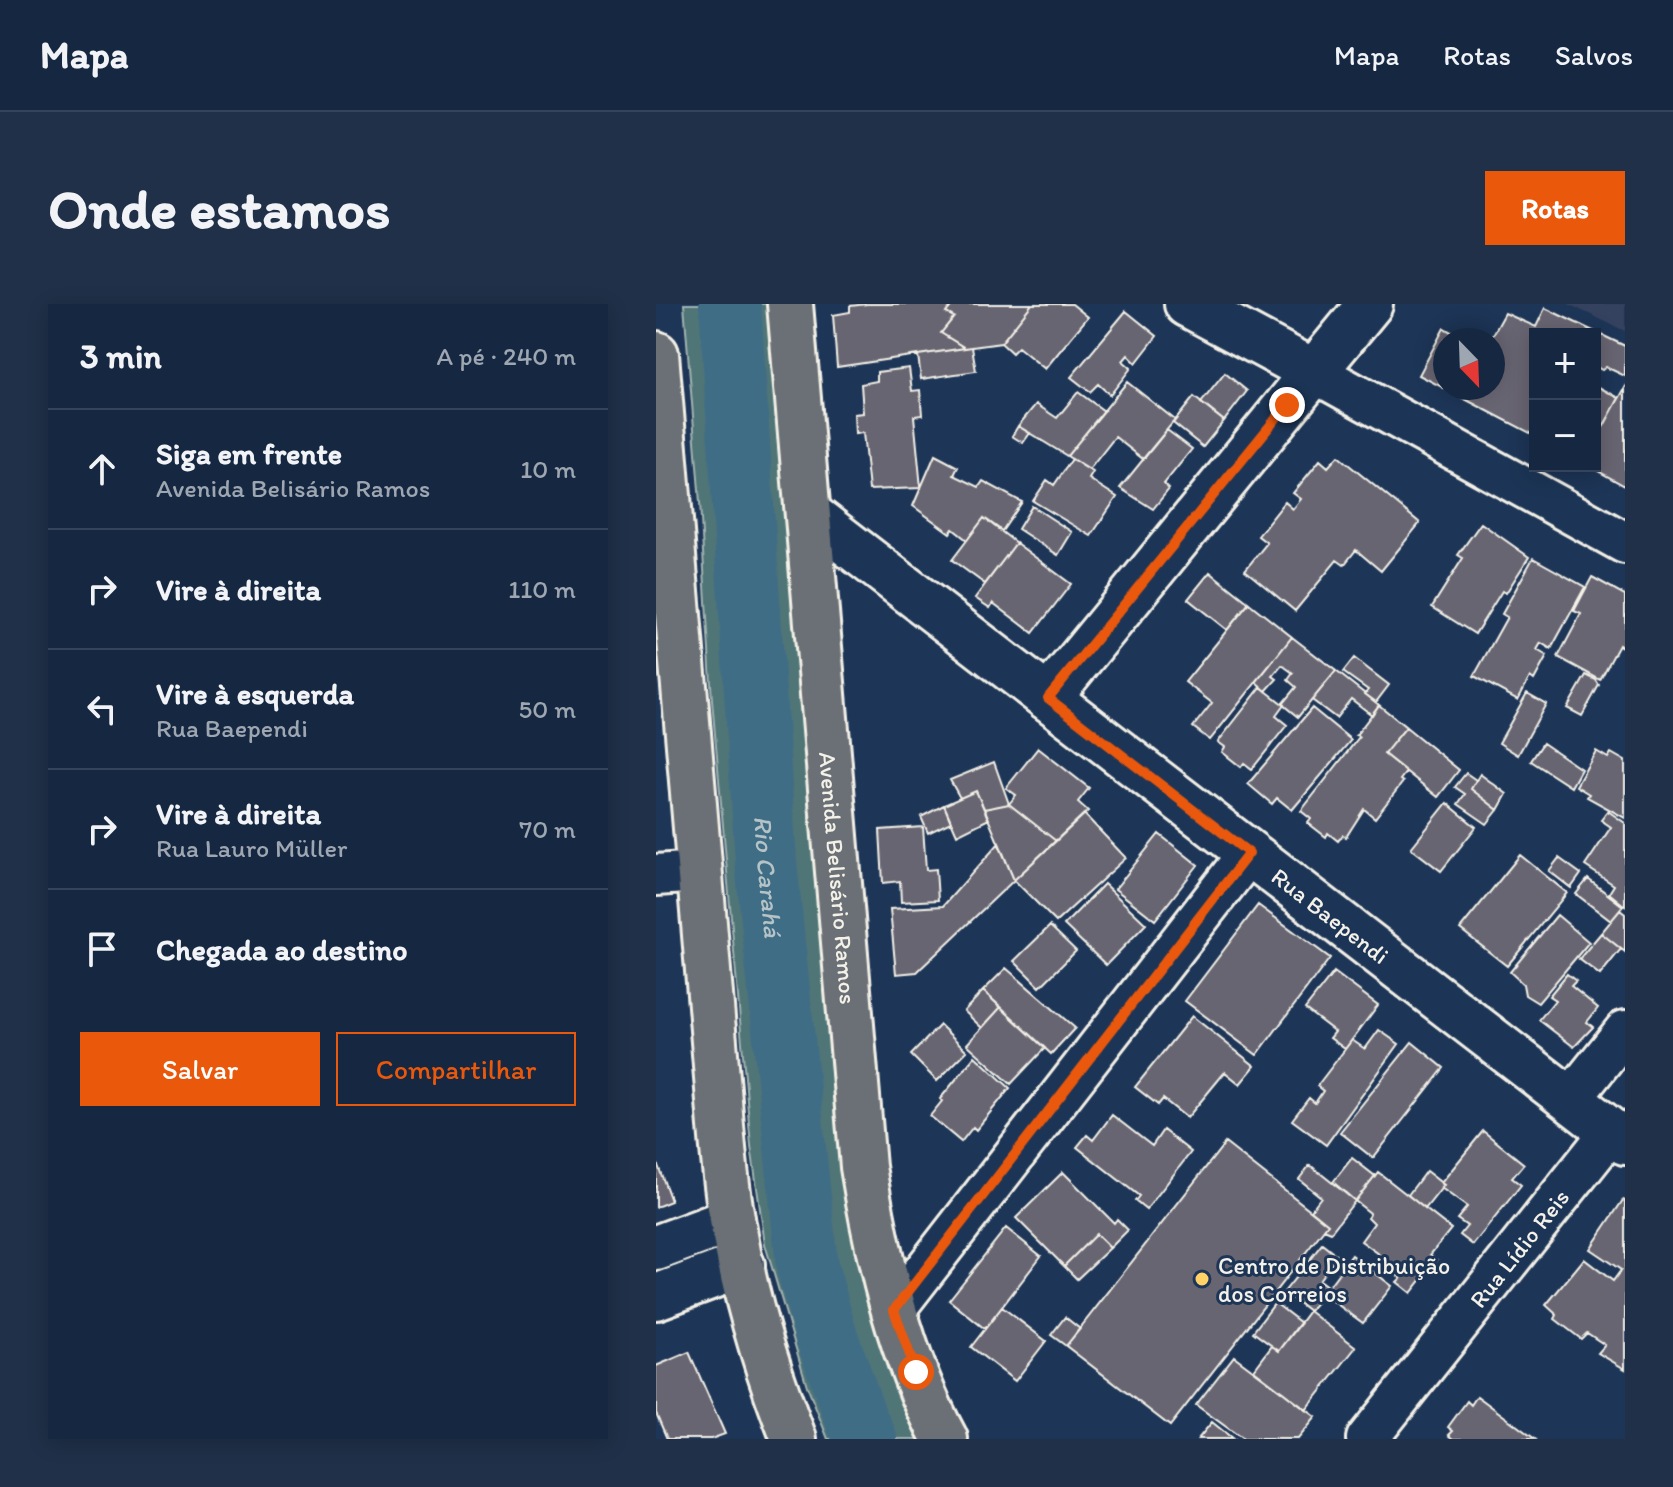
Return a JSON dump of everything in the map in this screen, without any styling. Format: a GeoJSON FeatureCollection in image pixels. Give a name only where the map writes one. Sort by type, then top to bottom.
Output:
{"type":"FeatureCollection","features":[{"type":"Feature","properties":{"kind":"main road","name":"Avenida Belisário Ramos"},"geometry":{"type":"LineString","coordinates":[[790,304],[863,1167],[874,1234],[894,1310],[945,1439]]}},
{"type":"Feature","properties":{"kind":"main road"},"geometry":{"type":"LineString","coordinates":[[656,354],[660,442],[732,1220],[765,1356],[794,1439]]}},
{"type":"Feature","properties":{"kind":"street"},"geometry":{"type":"LineString","coordinates":[[1187,304],[1625,543]]}},
{"type":"Feature","properties":{"kind":"street"},"geometry":{"type":"LineString","coordinates":[[1048,698],[1370,304]]}},
{"type":"Feature","properties":{"kind":"street","name":"Rua Baependi"},"geometry":{"type":"LineString","coordinates":[[809,514],[1618,1137]]}},
{"type":"Feature","properties":{"kind":"street"},"geometry":{"type":"LineString","coordinates":[[894,1310],[1249,853]]}},
{"type":"Feature","properties":{"kind":"street"},"geometry":{"type":"LineString","coordinates":[[656,875],[699,872]]}},
{"type":"Feature","properties":{"kind":"street"},"geometry":{"type":"LineString","coordinates":[[1570,1100],[1625,1031]]}},
{"type":"Feature","properties":{"kind":"street","name":"Rua Lídio Reis"},"geometry":{"type":"LineString","coordinates":[[1367,1439],[1618,1137]]}},
{"type":"Feature","properties":{"kind":"street"},"geometry":{"type":"LineString","coordinates":[[656,1248],[732,1220]]}},
{"type":"Feature","properties":{"kind":"street"},"geometry":{"type":"LineString","coordinates":[[656,1297],[742,1265]]}},
{"type":"Feature","properties":{"kind":"shaded area"},"geometry":{"type":"Polygon","coordinates":[[[1568,304],[1625,304],[1625,331],[1568,304]]]}},
{"type":"Feature","properties":{"kind":"green space"},"geometry":{"type":"Polygon","coordinates":[[[684,304],[768,304],[796,583],[812,810],[931,1439],[828,1439],[807,1386],[765,1244],[751,1146],[712,700],[684,304]]]}},
{"type":"Feature","properties":{"kind":"building"},"geometry":{"type":"Polygon","coordinates":[[[953,304],[946,313],[954,317],[941,333],[965,348],[837,367],[833,315],[850,312],[850,306],[953,304]]]}},
{"type":"Feature","properties":{"kind":"building"},"geometry":{"type":"Polygon","coordinates":[[[953,304],[1032,304],[1001,343],[965,348],[941,333],[954,317],[946,313],[953,304]]]}},
{"type":"Feature","properties":{"kind":"building"},"geometry":{"type":"Polygon","coordinates":[[[1032,304],[1072,304],[1088,317],[1045,369],[1018,347],[1012,353],[1001,343],[1032,304]]]}},
{"type":"Feature","properties":{"kind":"building"},"geometry":{"type":"Polygon","coordinates":[[[1545,308],[1587,328],[1529,328],[1529,432],[1467,400],[1505,400],[1505,328],[1497,328],[1505,313],[1536,327],[1545,308]]]}},
{"type":"Feature","properties":{"kind":"building"},"geometry":{"type":"Polygon","coordinates":[[[1126,311],[1157,336],[1136,363],[1128,355],[1123,361],[1131,368],[1110,395],[1098,384],[1090,392],[1071,377],[1126,311]]]}},
{"type":"Feature","properties":{"kind":"building"},"geometry":{"type":"Polygon","coordinates":[[[1601,335],[1625,346],[1625,376],[1606,367],[1602,370],[1601,335]]]}},
{"type":"Feature","properties":{"kind":"building"},"geometry":{"type":"Polygon","coordinates":[[[972,347],[976,371],[921,379],[918,355],[972,347]]]}},
{"type":"Feature","properties":{"kind":"building"},"geometry":{"type":"Polygon","coordinates":[[[1433,349],[1433,382],[1419,375],[1433,349]]]}},
{"type":"Feature","properties":{"kind":"building"},"geometry":{"type":"Polygon","coordinates":[[[909,368],[912,391],[920,390],[922,415],[914,416],[921,488],[869,490],[863,433],[855,434],[854,414],[863,413],[861,384],[877,381],[877,372],[909,368]]]}},
{"type":"Feature","properties":{"kind":"building"},"geometry":{"type":"Polygon","coordinates":[[[1225,373],[1247,391],[1224,421],[1201,403],[1225,373]]]}},
{"type":"Feature","properties":{"kind":"building"},"geometry":{"type":"Polygon","coordinates":[[[1127,382],[1175,420],[1143,459],[1115,437],[1089,470],[1067,456],[1127,382]]]}},
{"type":"Feature","properties":{"kind":"building"},"geometry":{"type":"Polygon","coordinates":[[[1601,388],[1619,398],[1604,426],[1601,425],[1601,388]]]}},
{"type":"Feature","properties":{"kind":"building"},"geometry":{"type":"Polygon","coordinates":[[[1625,388],[1625,486],[1600,472],[1601,430],[1625,388]]]}},
{"type":"Feature","properties":{"kind":"building"},"geometry":{"type":"Polygon","coordinates":[[[1078,392],[1104,411],[1067,456],[1018,426],[1036,404],[1057,418],[1078,392]]]}},
{"type":"Feature","properties":{"kind":"building"},"geometry":{"type":"Polygon","coordinates":[[[1194,397],[1224,421],[1203,447],[1173,423],[1194,397]]]}},
{"type":"Feature","properties":{"kind":"building"},"geometry":{"type":"Polygon","coordinates":[[[1018,426],[1030,433],[1023,443],[1012,436],[1018,426]]]}},
{"type":"Feature","properties":{"kind":"building"},"geometry":{"type":"Polygon","coordinates":[[[1167,430],[1192,449],[1164,484],[1169,489],[1153,509],[1120,488],[1167,430]]]}},
{"type":"Feature","properties":{"kind":"building"},"geometry":{"type":"Polygon","coordinates":[[[935,455],[958,467],[954,475],[979,487],[983,481],[1022,502],[1002,531],[984,518],[967,540],[953,529],[950,533],[913,506],[935,455]]]}},
{"type":"Feature","properties":{"kind":"building"},"geometry":{"type":"Polygon","coordinates":[[[1338,456],[1420,523],[1381,571],[1356,550],[1344,565],[1337,560],[1295,611],[1245,570],[1267,543],[1258,536],[1285,502],[1293,509],[1301,499],[1293,493],[1320,460],[1328,467],[1338,456]]]}},
{"type":"Feature","properties":{"kind":"building"},"geometry":{"type":"Polygon","coordinates":[[[1072,459],[1093,472],[1089,479],[1117,497],[1091,536],[1033,501],[1047,480],[1054,485],[1072,459]]]}},
{"type":"Feature","properties":{"kind":"building"},"geometry":{"type":"Polygon","coordinates":[[[1032,506],[1072,532],[1058,555],[1018,529],[1032,506]]]}},
{"type":"Feature","properties":{"kind":"building"},"geometry":{"type":"Polygon","coordinates":[[[984,518],[1016,543],[985,584],[952,560],[984,518]]]}},
{"type":"Feature","properties":{"kind":"building"},"geometry":{"type":"Polygon","coordinates":[[[1481,523],[1529,557],[1506,593],[1502,591],[1475,634],[1432,607],[1463,558],[1458,555],[1481,523]]]}},
{"type":"Feature","properties":{"kind":"building"},"geometry":{"type":"Polygon","coordinates":[[[1016,543],[1071,584],[1033,633],[993,603],[990,608],[975,598],[1016,543]]]}},
{"type":"Feature","properties":{"kind":"building"},"geometry":{"type":"Polygon","coordinates":[[[1533,558],[1585,587],[1551,649],[1541,643],[1537,650],[1547,656],[1534,680],[1530,677],[1518,700],[1474,676],[1507,617],[1502,614],[1533,558]]]}},
{"type":"Feature","properties":{"kind":"building"},"geometry":{"type":"Polygon","coordinates":[[[1210,572],[1249,603],[1227,630],[1188,599],[1210,572]]]}},
{"type":"Feature","properties":{"kind":"building"},"geometry":{"type":"Polygon","coordinates":[[[1592,577],[1625,595],[1625,641],[1622,647],[1619,645],[1600,680],[1558,657],[1581,614],[1574,611],[1592,577]]]}},
{"type":"Feature","properties":{"kind":"building"},"geometry":{"type":"Polygon","coordinates":[[[1249,603],[1292,637],[1210,740],[1193,727],[1212,703],[1185,682],[1249,603]]]}},
{"type":"Feature","properties":{"kind":"building"},"geometry":{"type":"Polygon","coordinates":[[[1292,637],[1336,671],[1298,717],[1282,704],[1296,687],[1288,680],[1293,673],[1282,665],[1273,676],[1277,679],[1266,691],[1256,682],[1292,637]]]}},
{"type":"Feature","properties":{"kind":"building"},"geometry":{"type":"Polygon","coordinates":[[[1354,658],[1389,685],[1376,702],[1365,694],[1368,690],[1343,672],[1354,658]]]}},
{"type":"Feature","properties":{"kind":"building"},"geometry":{"type":"Polygon","coordinates":[[[1336,671],[1379,705],[1372,715],[1351,699],[1336,718],[1312,700],[1336,671]]]}},
{"type":"Feature","properties":{"kind":"building"},"geometry":{"type":"Polygon","coordinates":[[[1586,675],[1599,685],[1582,716],[1567,708],[1586,675]]]}},
{"type":"Feature","properties":{"kind":"building"},"geometry":{"type":"Polygon","coordinates":[[[1261,687],[1284,705],[1276,716],[1287,725],[1252,769],[1244,763],[1241,767],[1222,752],[1225,747],[1218,742],[1261,687]]]}},
{"type":"Feature","properties":{"kind":"building"},"geometry":{"type":"Polygon","coordinates":[[[1527,693],[1546,704],[1518,755],[1499,743],[1527,693]]]}},
{"type":"Feature","properties":{"kind":"building"},"geometry":{"type":"Polygon","coordinates":[[[1379,705],[1406,727],[1384,754],[1406,772],[1400,780],[1403,782],[1375,818],[1364,809],[1346,837],[1343,835],[1338,841],[1328,833],[1326,837],[1308,823],[1311,819],[1301,811],[1359,737],[1356,735],[1379,705]]]}},
{"type":"Feature","properties":{"kind":"building"},"geometry":{"type":"Polygon","coordinates":[[[1312,708],[1351,740],[1292,810],[1277,798],[1272,804],[1248,784],[1312,708]]]}},
{"type":"Feature","properties":{"kind":"building"},"geometry":{"type":"Polygon","coordinates":[[[1406,727],[1459,770],[1438,797],[1384,754],[1406,727]]]}},
{"type":"Feature","properties":{"kind":"building"},"geometry":{"type":"Polygon","coordinates":[[[1543,743],[1581,769],[1571,787],[1531,761],[1543,743]]]}},
{"type":"Feature","properties":{"kind":"building"},"geometry":{"type":"Polygon","coordinates":[[[1038,748],[1089,788],[1078,802],[1088,811],[1056,841],[1009,804],[1016,795],[1006,788],[1038,748]]]}},
{"type":"Feature","properties":{"kind":"building"},"geometry":{"type":"Polygon","coordinates":[[[1596,751],[1608,758],[1611,753],[1625,761],[1625,818],[1587,797],[1589,794],[1576,786],[1596,751]]]}},
{"type":"Feature","properties":{"kind":"building"},"geometry":{"type":"Polygon","coordinates":[[[994,762],[1009,804],[984,809],[976,791],[960,798],[950,780],[994,762]]]}},
{"type":"Feature","properties":{"kind":"building"},"geometry":{"type":"Polygon","coordinates":[[[1466,773],[1476,780],[1471,789],[1498,810],[1487,824],[1458,804],[1465,794],[1455,787],[1466,773]]]}},
{"type":"Feature","properties":{"kind":"building"},"geometry":{"type":"Polygon","coordinates":[[[1480,774],[1507,794],[1498,810],[1471,789],[1480,774]]]}},
{"type":"Feature","properties":{"kind":"building"},"geometry":{"type":"Polygon","coordinates":[[[976,791],[989,819],[957,835],[944,805],[976,791]]]}},
{"type":"Feature","properties":{"kind":"building"},"geometry":{"type":"Polygon","coordinates":[[[1447,803],[1476,827],[1441,871],[1411,848],[1447,803]]]}},
{"type":"Feature","properties":{"kind":"building"},"geometry":{"type":"Polygon","coordinates":[[[1009,804],[1056,841],[1014,880],[984,809],[1009,804]]]}},
{"type":"Feature","properties":{"kind":"building"},"geometry":{"type":"Polygon","coordinates":[[[944,805],[951,822],[928,833],[921,817],[944,805]]]}},
{"type":"Feature","properties":{"kind":"building"},"geometry":{"type":"Polygon","coordinates":[[[1608,811],[1625,823],[1625,906],[1609,893],[1614,885],[1585,866],[1611,827],[1601,820],[1608,811]]]}},
{"type":"Feature","properties":{"kind":"building"},"geometry":{"type":"Polygon","coordinates":[[[1084,814],[1126,858],[1056,922],[1014,880],[1084,814]]]}},
{"type":"Feature","properties":{"kind":"building"},"geometry":{"type":"Polygon","coordinates":[[[923,827],[926,870],[936,869],[938,900],[901,902],[900,881],[883,883],[880,830],[923,827]]]}},
{"type":"Feature","properties":{"kind":"building"},"geometry":{"type":"Polygon","coordinates":[[[1159,834],[1198,865],[1155,920],[1115,889],[1159,834]]]}},
{"type":"Feature","properties":{"kind":"building"},"geometry":{"type":"Polygon","coordinates":[[[999,843],[1014,880],[917,972],[896,974],[890,909],[943,906],[999,843]]]}},
{"type":"Feature","properties":{"kind":"building"},"geometry":{"type":"Polygon","coordinates":[[[1520,855],[1567,893],[1507,966],[1460,929],[1520,855]]]}},
{"type":"Feature","properties":{"kind":"building"},"geometry":{"type":"Polygon","coordinates":[[[1559,858],[1581,874],[1571,888],[1549,871],[1559,858]]]}},
{"type":"Feature","properties":{"kind":"building"},"geometry":{"type":"Polygon","coordinates":[[[1588,879],[1623,906],[1611,921],[1576,894],[1588,879]]]}},
{"type":"Feature","properties":{"kind":"building"},"geometry":{"type":"Polygon","coordinates":[[[1104,884],[1146,924],[1106,965],[1064,925],[1104,884]]]}},
{"type":"Feature","properties":{"kind":"building"},"geometry":{"type":"Polygon","coordinates":[[[1258,905],[1330,958],[1257,1055],[1185,1001],[1258,905]]]}},
{"type":"Feature","properties":{"kind":"building"},"geometry":{"type":"Polygon","coordinates":[[[1620,910],[1625,914],[1625,952],[1601,933],[1620,910]]]}},
{"type":"Feature","properties":{"kind":"building"},"geometry":{"type":"Polygon","coordinates":[[[1557,915],[1589,942],[1538,1003],[1525,995],[1523,984],[1510,972],[1557,915]]]}},
{"type":"Feature","properties":{"kind":"building"},"geometry":{"type":"Polygon","coordinates":[[[1050,926],[1076,951],[1040,987],[1014,961],[1050,926]]]}},
{"type":"Feature","properties":{"kind":"building"},"geometry":{"type":"Polygon","coordinates":[[[1601,933],[1621,949],[1600,975],[1579,959],[1601,933]]]}},
{"type":"Feature","properties":{"kind":"building"},"geometry":{"type":"Polygon","coordinates":[[[1006,968],[1075,1028],[1051,1054],[983,991],[1006,968]]]}},
{"type":"Feature","properties":{"kind":"building"},"geometry":{"type":"Polygon","coordinates":[[[1334,972],[1378,1005],[1345,1049],[1330,1038],[1335,1032],[1305,1009],[1334,972]]]}},
{"type":"Feature","properties":{"kind":"building"},"geometry":{"type":"Polygon","coordinates":[[[1567,974],[1576,981],[1571,986],[1598,1008],[1587,1022],[1593,1027],[1574,1047],[1539,1020],[1555,1000],[1549,996],[1567,974]]]}},
{"type":"Feature","properties":{"kind":"building"},"geometry":{"type":"Polygon","coordinates":[[[983,991],[1001,1007],[982,1028],[964,1011],[983,991]]]}},
{"type":"Feature","properties":{"kind":"building"},"geometry":{"type":"Polygon","coordinates":[[[1001,1007],[1045,1048],[1011,1084],[967,1044],[1001,1007]]]}},
{"type":"Feature","properties":{"kind":"building"},"geometry":{"type":"Polygon","coordinates":[[[1192,1016],[1255,1066],[1240,1084],[1225,1072],[1187,1118],[1163,1099],[1158,1105],[1135,1087],[1192,1016]]]}},
{"type":"Feature","properties":{"kind":"building"},"geometry":{"type":"Polygon","coordinates":[[[940,1025],[967,1051],[937,1081],[911,1055],[940,1025]]]}},
{"type":"Feature","properties":{"kind":"building"},"geometry":{"type":"Polygon","coordinates":[[[1379,1030],[1399,1044],[1326,1145],[1292,1120],[1309,1098],[1315,1103],[1323,1091],[1317,1086],[1352,1040],[1365,1049],[1379,1030]]]}},
{"type":"Feature","properties":{"kind":"building"},"geometry":{"type":"Polygon","coordinates":[[[1412,1042],[1444,1068],[1373,1158],[1340,1132],[1412,1042]]]}},
{"type":"Feature","properties":{"kind":"building"},"geometry":{"type":"Polygon","coordinates":[[[975,1056],[1010,1088],[976,1130],[973,1127],[961,1142],[930,1116],[975,1056]]]}},
{"type":"Feature","properties":{"kind":"building"},"geometry":{"type":"Polygon","coordinates":[[[1112,1115],[1152,1146],[1163,1130],[1191,1152],[1146,1210],[1135,1201],[1139,1196],[1077,1147],[1087,1135],[1093,1140],[1112,1115]]]}},
{"type":"Feature","properties":{"kind":"building"},"geometry":{"type":"Polygon","coordinates":[[[1483,1131],[1524,1164],[1512,1178],[1521,1185],[1473,1245],[1460,1235],[1467,1226],[1457,1219],[1467,1207],[1441,1188],[1444,1185],[1441,1183],[1483,1131]]]}},
{"type":"Feature","properties":{"kind":"building","name":"Centro de Distribuição dos Correios"},"geometry":{"type":"Polygon","coordinates":[[[1225,1143],[1328,1224],[1170,1426],[1066,1346],[1225,1143]]]}},
{"type":"Feature","properties":{"kind":"building"},"geometry":{"type":"Polygon","coordinates":[[[1352,1158],[1375,1176],[1355,1201],[1333,1182],[1352,1158]]]}},
{"type":"Feature","properties":{"kind":"building"},"geometry":{"type":"Polygon","coordinates":[[[656,1160],[671,1201],[656,1207],[656,1160]]]}},
{"type":"Feature","properties":{"kind":"building"},"geometry":{"type":"Polygon","coordinates":[[[1310,1165],[1355,1201],[1331,1232],[1324,1229],[1328,1224],[1311,1210],[1321,1197],[1299,1179],[1310,1165]]]}},
{"type":"Feature","properties":{"kind":"building"},"geometry":{"type":"Polygon","coordinates":[[[1426,1171],[1444,1185],[1425,1209],[1408,1195],[1426,1171]]]}},
{"type":"Feature","properties":{"kind":"building"},"geometry":{"type":"Polygon","coordinates":[[[1063,1172],[1114,1223],[1117,1219],[1128,1230],[1110,1248],[1096,1234],[1064,1266],[1016,1218],[1063,1172]]]}},
{"type":"Feature","properties":{"kind":"building"},"geometry":{"type":"Polygon","coordinates":[[[1378,1172],[1451,1229],[1430,1255],[1437,1260],[1411,1293],[1397,1282],[1401,1278],[1397,1275],[1401,1270],[1361,1241],[1374,1223],[1368,1217],[1370,1213],[1355,1201],[1378,1172]]]}},
{"type":"Feature","properties":{"kind":"building"},"geometry":{"type":"Polygon","coordinates":[[[1623,1200],[1625,1369],[1598,1353],[1605,1345],[1587,1333],[1581,1339],[1555,1319],[1557,1315],[1546,1305],[1584,1259],[1613,1281],[1621,1270],[1590,1249],[1623,1200]]]}},
{"type":"Feature","properties":{"kind":"building"},"geometry":{"type":"Polygon","coordinates":[[[1006,1228],[1041,1256],[985,1329],[949,1300],[1006,1228]]]}},
{"type":"Feature","properties":{"kind":"building"},"geometry":{"type":"Polygon","coordinates":[[[1096,1234],[1110,1248],[1077,1279],[1064,1266],[1096,1234]]]}},
{"type":"Feature","properties":{"kind":"building"},"geometry":{"type":"Polygon","coordinates":[[[1322,1244],[1337,1256],[1319,1280],[1328,1287],[1309,1311],[1284,1292],[1322,1244]]]}},
{"type":"Feature","properties":{"kind":"building"},"geometry":{"type":"Polygon","coordinates":[[[1352,1255],[1392,1286],[1363,1323],[1323,1294],[1352,1255]]]}},
{"type":"Feature","properties":{"kind":"building"},"geometry":{"type":"Polygon","coordinates":[[[1275,1303],[1301,1323],[1279,1351],[1253,1332],[1275,1303]]]}},
{"type":"Feature","properties":{"kind":"building"},"geometry":{"type":"Polygon","coordinates":[[[1002,1307],[1046,1341],[1015,1381],[971,1347],[1002,1307]]]}},
{"type":"Feature","properties":{"kind":"building"},"geometry":{"type":"Polygon","coordinates":[[[1309,1311],[1356,1347],[1306,1410],[1254,1370],[1272,1346],[1279,1351],[1309,1311]]]}},
{"type":"Feature","properties":{"kind":"building"},"geometry":{"type":"Polygon","coordinates":[[[1065,1317],[1080,1329],[1066,1346],[1051,1335],[1065,1317]]]}},
{"type":"Feature","properties":{"kind":"building"},"geometry":{"type":"Polygon","coordinates":[[[689,1352],[725,1434],[711,1439],[667,1439],[656,1413],[656,1366],[689,1352]]]}},
{"type":"Feature","properties":{"kind":"building"},"geometry":{"type":"Polygon","coordinates":[[[1234,1356],[1316,1417],[1298,1439],[1243,1439],[1196,1405],[1234,1356]]]}},
{"type":"Feature","properties":{"kind":"building"},"geometry":{"type":"Polygon","coordinates":[[[1477,1396],[1535,1439],[1454,1439],[1449,1435],[1453,1431],[1448,1427],[1467,1401],[1471,1405],[1477,1396]]]}},
{"type":"Feature","properties":{"kind":"building"},"geometry":{"type":"Polygon","coordinates":[[[1212,1422],[1233,1439],[1198,1439],[1212,1422]]]}},
{"type":"Feature","properties":{"kind":"waterway","name":"Rio Carahá"},"geometry":{"type":"LineString","coordinates":[[730,304],[766,862],[807,1266],[826,1335],[866,1439]]}},
{"type":"Feature","properties":{"kind":"place","name":"Centro de Distribuição dos Correios"},"geometry":{"type":"Point","coordinates":[1202,1279]}},
{"type":"Feature","properties":{"kind":"route"},"geometry":{"type":"LineString","coordinates":[[916,1372],[894,1310],[1249,853],[1048,698],[1287,405]]}}]}
